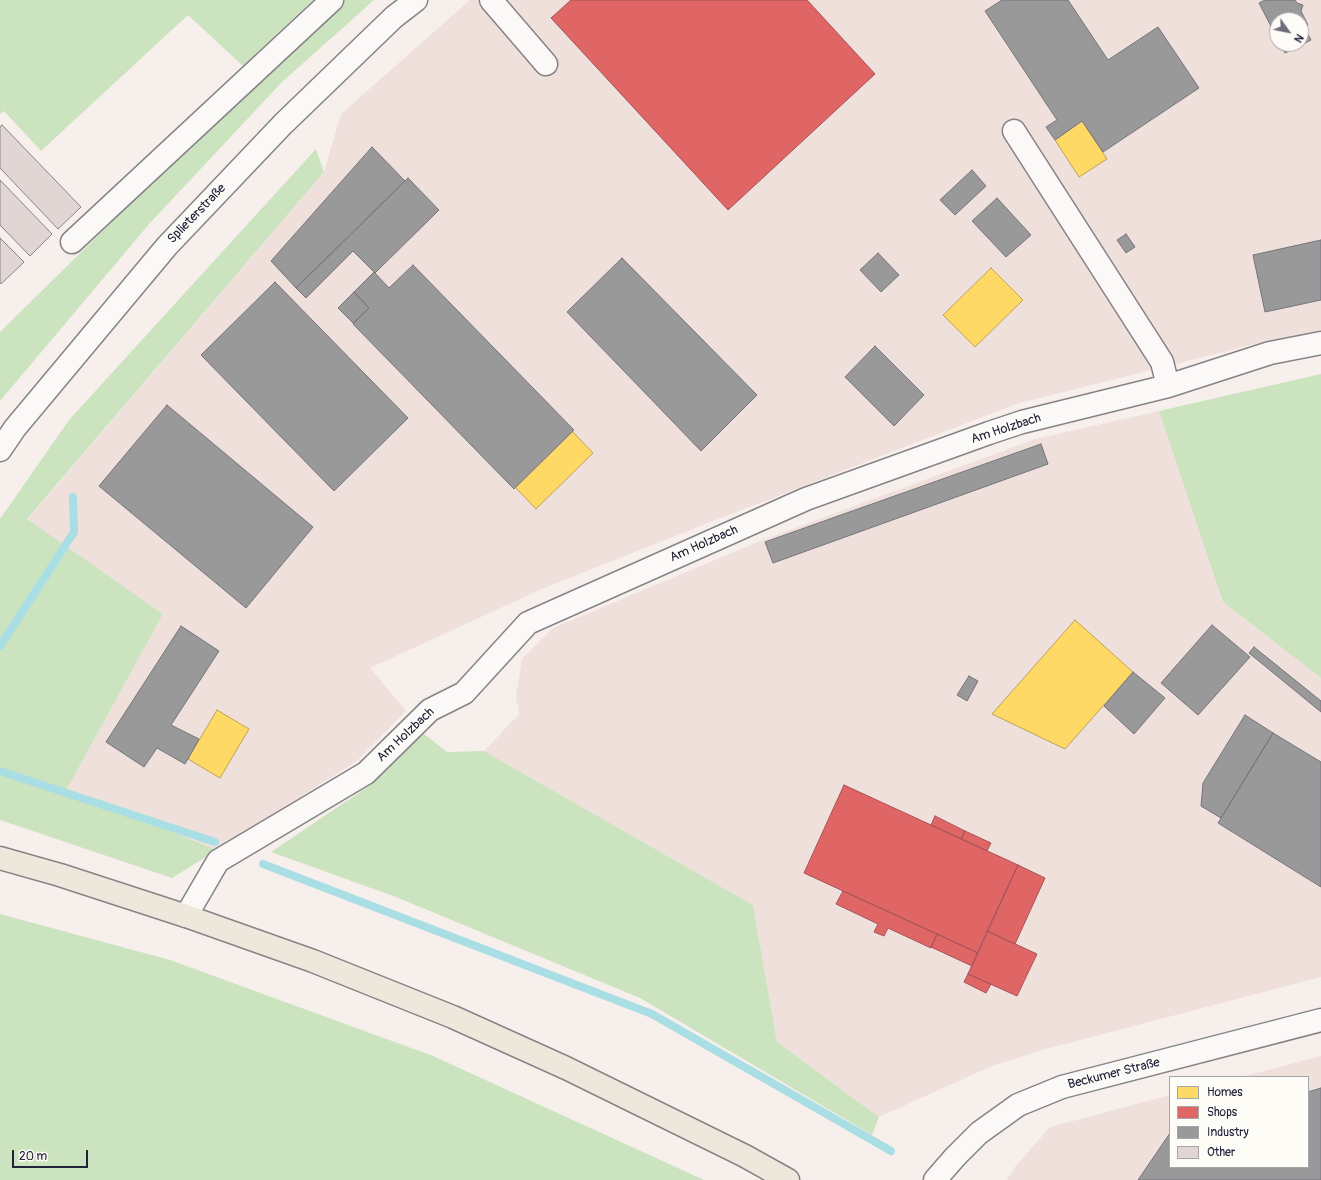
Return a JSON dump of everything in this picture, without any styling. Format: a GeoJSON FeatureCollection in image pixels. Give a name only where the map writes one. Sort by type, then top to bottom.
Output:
{"type":"FeatureCollection","features":[{"type":"Feature","properties":{"kind":"main road"},"geometry":{"type":"LineString","coordinates":[[0,858],[60,875],[186,916],[313,961],[453,1017],[580,1075],[745,1156],[788,1180]]}},
{"type":"Feature","properties":{"kind":"street"},"geometry":{"type":"LineString","coordinates":[[72,242],[332,0]]}},
{"type":"Feature","properties":{"kind":"street","name":"Splieterstraße"},"geometry":{"type":"LineString","coordinates":[[0,450],[15,428],[167,246],[283,124],[394,17],[416,0]]}},
{"type":"Feature","properties":{"kind":"street"},"geometry":{"type":"LineString","coordinates":[[491,0],[546,64]]}},
{"type":"Feature","properties":{"kind":"street"},"geometry":{"type":"LineString","coordinates":[[1014,131],[1162,362],[1168,386]]}},
{"type":"Feature","properties":{"kind":"street","name":"Am Holzbach"},"geometry":{"type":"LineString","coordinates":[[186,916],[218,861],[366,774],[430,710],[464,693],[528,623],[806,499],[1022,422],[1168,386],[1270,353],[1321,343]]}},
{"type":"Feature","properties":{"kind":"street","name":"Beckumer Straße"},"geometry":{"type":"LineString","coordinates":[[935,1180],[979,1133],[1018,1105],[1070,1085],[1321,1020]]}},
{"type":"Feature","properties":{"kind":"shaded area"},"geometry":{"type":"Polygon","coordinates":[[[470,0],[1321,0],[1321,330],[1263,342],[1016,404],[542,589],[370,668],[406,711],[357,761],[217,850],[67,789],[163,614],[27,520],[324,172],[341,114],[470,0]]]}},
{"type":"Feature","properties":{"kind":"shaded area"},"geometry":{"type":"Polygon","coordinates":[[[1159,411],[1223,602],[1321,678],[1321,977],[1046,1049],[992,1066],[879,1117],[777,1042],[753,905],[484,751],[519,714],[516,695],[522,659],[553,628],[760,541],[1035,439],[1159,411]]]}},
{"type":"Feature","properties":{"kind":"shaded area"},"geometry":{"type":"Polygon","coordinates":[[[1321,1056],[1321,1180],[1007,1180],[1014,1168],[1050,1127],[1169,1095],[1169,1168],[1309,1168],[1309,1076],[1245,1076],[1321,1056]]]}},
{"type":"Feature","properties":{"kind":"green space"},"geometry":{"type":"Polygon","coordinates":[[[0,0],[313,0],[243,66],[188,15],[41,151],[4,111],[0,114],[0,0]]]}},
{"type":"Feature","properties":{"kind":"green space"},"geometry":{"type":"Polygon","coordinates":[[[341,0],[374,0],[282,82],[150,223],[0,401],[0,332],[249,87],[341,0]]]}},
{"type":"Feature","properties":{"kind":"green space"},"geometry":{"type":"Polygon","coordinates":[[[316,149],[324,172],[27,519],[163,614],[67,789],[217,850],[172,878],[0,820],[0,519],[69,420],[316,149]]]}},
{"type":"Feature","properties":{"kind":"green space"},"geometry":{"type":"Polygon","coordinates":[[[1321,374],[1321,678],[1223,602],[1159,411],[1321,374]]]}},
{"type":"Feature","properties":{"kind":"green space"},"geometry":{"type":"Polygon","coordinates":[[[423,733],[447,752],[484,751],[753,905],[777,1042],[879,1117],[872,1135],[640,998],[396,897],[271,852],[372,784],[423,733]]]}},
{"type":"Feature","properties":{"kind":"green space"},"geometry":{"type":"Polygon","coordinates":[[[0,914],[170,960],[433,1056],[704,1180],[0,1180],[0,914]]]}},
{"type":"Feature","properties":{"kind":"building: Homes"},"geometry":{"type":"Polygon","coordinates":[[[1082,121],[1107,159],[1079,177],[1055,140],[1082,121]]]}},
{"type":"Feature","properties":{"kind":"building: Homes"},"geometry":{"type":"Polygon","coordinates":[[[991,268],[1023,300],[975,347],[943,315],[991,268]]]}},
{"type":"Feature","properties":{"kind":"building: Homes"},"geometry":{"type":"Polygon","coordinates":[[[572,431],[593,453],[536,509],[515,487],[572,431]]]}},
{"type":"Feature","properties":{"kind":"building: Homes"},"geometry":{"type":"Polygon","coordinates":[[[1075,620],[1133,672],[1065,749],[992,714],[1075,620]]]}},
{"type":"Feature","properties":{"kind":"building: Homes"},"geometry":{"type":"Polygon","coordinates":[[[217,710],[249,729],[220,778],[188,759],[217,710]]]}},
{"type":"Feature","properties":{"kind":"building: Shops"},"geometry":{"type":"Polygon","coordinates":[[[571,0],[807,0],[875,74],[728,210],[551,18],[571,0]]]}},
{"type":"Feature","properties":{"kind":"building: Shops"},"geometry":{"type":"Polygon","coordinates":[[[844,785],[1018,865],[978,953],[804,873],[844,785]]]}},
{"type":"Feature","properties":{"kind":"building: Shops"},"geometry":{"type":"Polygon","coordinates":[[[935,816],[965,831],[961,839],[931,825],[935,816]]]}},
{"type":"Feature","properties":{"kind":"building: Shops"},"geometry":{"type":"Polygon","coordinates":[[[965,831],[991,843],[987,851],[961,839],[965,831]]]}},
{"type":"Feature","properties":{"kind":"building: Shops"},"geometry":{"type":"Polygon","coordinates":[[[1018,865],[1045,878],[1015,944],[987,931],[1018,865]]]}},
{"type":"Feature","properties":{"kind":"building: Shops"},"geometry":{"type":"Polygon","coordinates":[[[843,891],[937,934],[931,948],[888,928],[884,936],[874,932],[878,924],[836,904],[843,891]]]}},
{"type":"Feature","properties":{"kind":"building: Shops"},"geometry":{"type":"Polygon","coordinates":[[[987,931],[1037,954],[1017,996],[968,974],[987,931]]]}},
{"type":"Feature","properties":{"kind":"building: Shops"},"geometry":{"type":"Polygon","coordinates":[[[937,934],[978,953],[972,966],[931,947],[937,934]]]}},
{"type":"Feature","properties":{"kind":"building: Shops"},"geometry":{"type":"Polygon","coordinates":[[[968,974],[991,984],[986,993],[964,982],[968,974]]]}},
{"type":"Feature","properties":{"kind":"building: Industry"},"geometry":{"type":"Polygon","coordinates":[[[1002,0],[1068,0],[1108,60],[1158,27],[1199,88],[1103,152],[1082,121],[1055,140],[1046,127],[1057,120],[985,11],[1002,0]]]}},
{"type":"Feature","properties":{"kind":"building: Industry"},"geometry":{"type":"Polygon","coordinates":[[[1265,0],[1295,0],[1297,3],[1303,5],[1302,12],[1269,12],[1269,22],[1259,3],[1265,0]]]}},
{"type":"Feature","properties":{"kind":"building: Industry"},"geometry":{"type":"Polygon","coordinates":[[[372,147],[405,181],[296,288],[271,261],[372,147]]]}},
{"type":"Feature","properties":{"kind":"building: Industry"},"geometry":{"type":"Polygon","coordinates":[[[972,170],[986,186],[955,215],[940,200],[972,170]]]}},
{"type":"Feature","properties":{"kind":"building: Industry"},"geometry":{"type":"Polygon","coordinates":[[[408,178],[439,210],[375,273],[353,251],[306,298],[296,288],[408,178]]]}},
{"type":"Feature","properties":{"kind":"building: Industry"},"geometry":{"type":"Polygon","coordinates":[[[997,198],[1031,235],[1006,257],[972,221],[997,198]]]}},
{"type":"Feature","properties":{"kind":"building: Industry"},"geometry":{"type":"Polygon","coordinates":[[[1126,234],[1135,247],[1126,253],[1117,240],[1126,234]]]}},
{"type":"Feature","properties":{"kind":"building: Industry"},"geometry":{"type":"Polygon","coordinates":[[[1321,240],[1321,300],[1265,312],[1253,255],[1321,240]]]}},
{"type":"Feature","properties":{"kind":"building: Industry"},"geometry":{"type":"Polygon","coordinates":[[[878,253],[899,275],[881,292],[860,270],[878,253]]]}},
{"type":"Feature","properties":{"kind":"building: Industry"},"geometry":{"type":"Polygon","coordinates":[[[622,258],[757,395],[701,451],[567,312],[622,258]]]}},
{"type":"Feature","properties":{"kind":"building: Industry"},"geometry":{"type":"Polygon","coordinates":[[[413,265],[574,430],[514,489],[353,324],[369,308],[354,292],[374,272],[389,288],[413,265]]]}},
{"type":"Feature","properties":{"kind":"building: Industry"},"geometry":{"type":"Polygon","coordinates":[[[275,282],[408,418],[334,491],[201,355],[275,282]]]}},
{"type":"Feature","properties":{"kind":"building: Industry"},"geometry":{"type":"Polygon","coordinates":[[[354,292],[369,308],[353,323],[338,308],[354,292]]]}},
{"type":"Feature","properties":{"kind":"building: Industry"},"geometry":{"type":"Polygon","coordinates":[[[875,346],[924,395],[894,426],[845,377],[875,346]]]}},
{"type":"Feature","properties":{"kind":"building: Industry"},"geometry":{"type":"Polygon","coordinates":[[[167,405],[313,527],[246,608],[99,486],[167,405]]]}},
{"type":"Feature","properties":{"kind":"building: Industry"},"geometry":{"type":"Polygon","coordinates":[[[1041,444],[1048,464],[773,563],[765,542],[1041,444]]]}},
{"type":"Feature","properties":{"kind":"building: Industry"},"geometry":{"type":"Polygon","coordinates":[[[1212,625],[1250,657],[1198,715],[1161,683],[1212,625]]]}},
{"type":"Feature","properties":{"kind":"building: Industry"},"geometry":{"type":"Polygon","coordinates":[[[181,626],[219,651],[171,725],[199,739],[185,764],[157,748],[144,767],[106,742],[181,626]]]}},
{"type":"Feature","properties":{"kind":"building: Industry"},"geometry":{"type":"Polygon","coordinates":[[[1254,647],[1321,701],[1321,712],[1249,653],[1254,647]]]}},
{"type":"Feature","properties":{"kind":"building: Industry"},"geometry":{"type":"Polygon","coordinates":[[[1133,672],[1165,698],[1134,734],[1104,706],[1133,672]]]}},
{"type":"Feature","properties":{"kind":"building: Industry"},"geometry":{"type":"Polygon","coordinates":[[[969,676],[978,681],[967,701],[957,695],[969,676]]]}},
{"type":"Feature","properties":{"kind":"building: Industry"},"geometry":{"type":"Polygon","coordinates":[[[1245,715],[1273,733],[1221,818],[1201,806],[1203,783],[1245,715]]]}},
{"type":"Feature","properties":{"kind":"building: Industry"},"geometry":{"type":"Polygon","coordinates":[[[1273,733],[1321,762],[1321,887],[1218,823],[1273,733]]]}},
{"type":"Feature","properties":{"kind":"building: Industry"},"geometry":{"type":"Polygon","coordinates":[[[1321,1088],[1321,1180],[1138,1180],[1169,1134],[1169,1168],[1309,1168],[1309,1092],[1321,1088]]]}},
{"type":"Feature","properties":{"kind":"building: Other"},"geometry":{"type":"Polygon","coordinates":[[[2,125],[81,207],[58,229],[0,168],[0,127],[2,125]]]}},
{"type":"Feature","properties":{"kind":"building: Other"},"geometry":{"type":"Polygon","coordinates":[[[0,180],[52,234],[30,256],[0,225],[0,180]]]}},
{"type":"Feature","properties":{"kind":"building: Other"},"geometry":{"type":"Polygon","coordinates":[[[0,238],[24,262],[1,284],[0,282],[0,238]]]}},
{"type":"Feature","properties":{"kind":"waterway"},"geometry":{"type":"LineString","coordinates":[[0,646],[74,532],[73,497]]}},
{"type":"Feature","properties":{"kind":"waterway"},"geometry":{"type":"LineString","coordinates":[[0,771],[215,842]]}},
{"type":"Feature","properties":{"kind":"waterway"},"geometry":{"type":"LineString","coordinates":[[263,864],[652,1014],[891,1151]]}}]}
